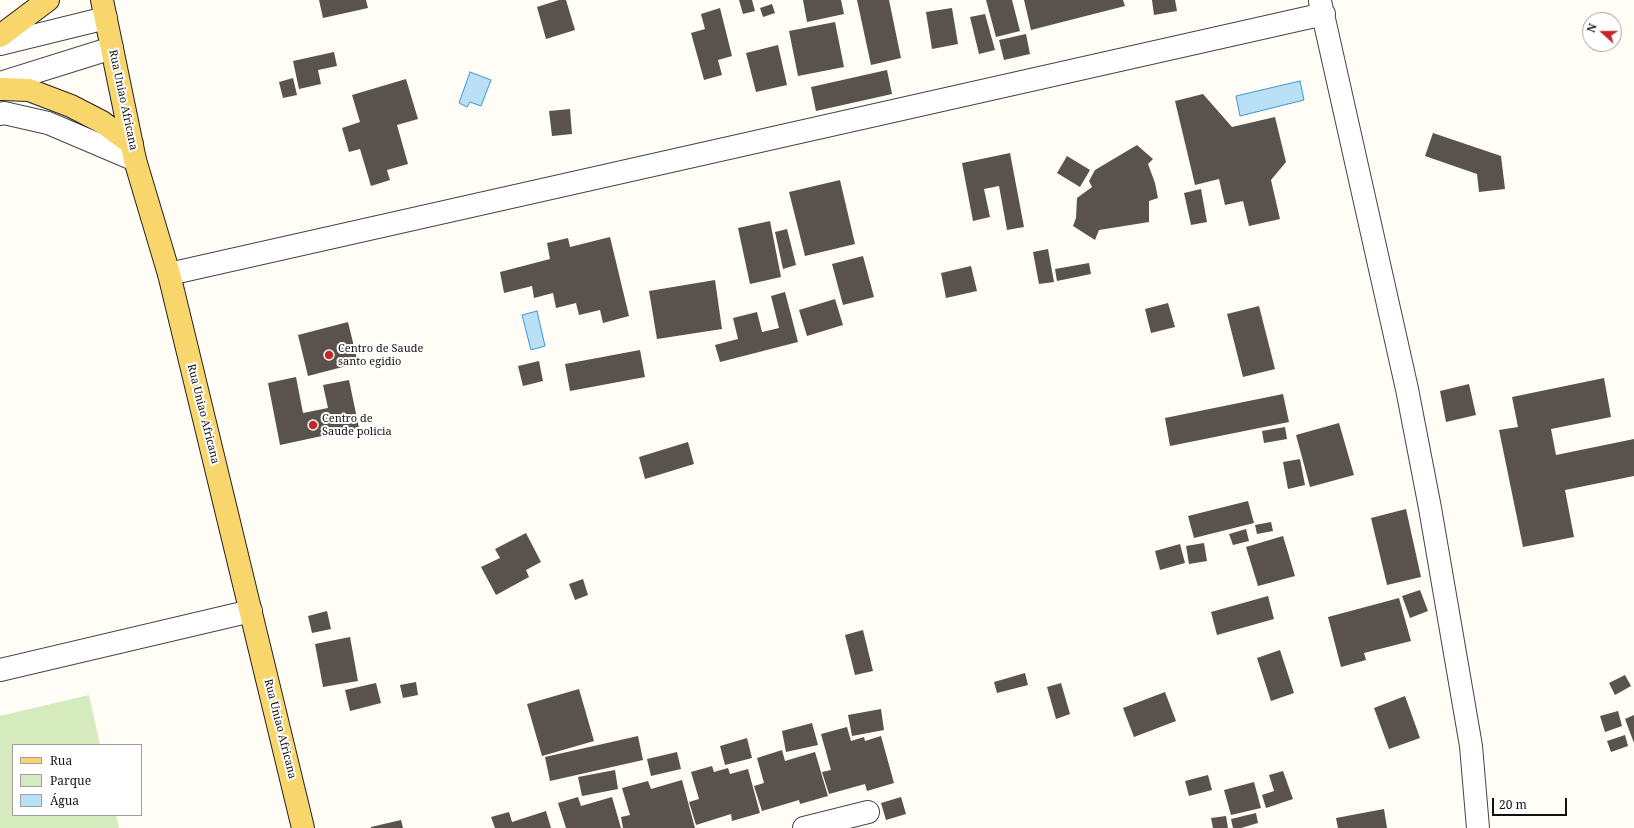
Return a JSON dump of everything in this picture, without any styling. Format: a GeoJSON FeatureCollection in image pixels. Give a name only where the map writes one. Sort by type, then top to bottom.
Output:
{"type":"FeatureCollection","features":[{"type":"Feature","properties":{"kind":"main road"},"geometry":{"type":"LineString","coordinates":[[0,36],[48,0]]}},
{"type":"Feature","properties":{"kind":"main road","name":"Rua Uniao Africana"},"geometry":{"type":"LineString","coordinates":[[104,9],[133,152],[169,274],[304,828]]}},
{"type":"Feature","properties":{"kind":"main road"},"geometry":{"type":"LineString","coordinates":[[0,88],[29,90],[71,106],[102,122],[133,152]]}},
{"type":"Feature","properties":{"kind":"street"},"geometry":{"type":"LineString","coordinates":[[169,274],[1322,7],[1407,389],[1430,508],[1471,746],[1478,828]]}},
{"type":"Feature","properties":{"kind":"street"},"geometry":{"type":"LineString","coordinates":[[0,44],[104,9]]}},
{"type":"Feature","properties":{"kind":"street"},"geometry":{"type":"LineString","coordinates":[[0,83],[112,48]]}},
{"type":"Feature","properties":{"kind":"street"},"geometry":{"type":"LineString","coordinates":[[0,114],[4,113],[48,123],[133,152]]}},
{"type":"Feature","properties":{"kind":"street"},"geometry":{"type":"LineString","coordinates":[[0,670],[251,611]]}},
{"type":"Feature","properties":{"kind":"street"},"geometry":{"type":"LineString","coordinates":[[804,828],[868,812]]}},
{"type":"Feature","properties":{"kind":"green space"},"geometry":{"type":"Polygon","coordinates":[[[89,695],[100,744],[12,744],[12,816],[116,816],[119,828],[0,828],[0,716],[89,695]]]}},
{"type":"Feature","properties":{"kind":"water"},"geometry":{"type":"Polygon","coordinates":[[[470,72],[491,80],[481,106],[470,102],[467,107],[459,103],[470,72]]]}},
{"type":"Feature","properties":{"kind":"water"},"geometry":{"type":"Polygon","coordinates":[[[1300,81],[1304,100],[1240,116],[1236,96],[1300,81]]]}},
{"type":"Feature","properties":{"kind":"water"},"geometry":{"type":"Polygon","coordinates":[[[537,311],[545,346],[531,350],[522,315],[537,311]]]}},
{"type":"Feature","properties":{"kind":"building"},"geometry":{"type":"Polygon","coordinates":[[[319,0],[366,0],[368,8],[323,18],[319,0]]]}},
{"type":"Feature","properties":{"kind":"building"},"geometry":{"type":"Polygon","coordinates":[[[559,0],[566,0],[575,30],[546,39],[537,7],[559,0]]]}},
{"type":"Feature","properties":{"kind":"building"},"geometry":{"type":"Polygon","coordinates":[[[739,0],[752,0],[755,11],[743,14],[739,0]]]}},
{"type":"Feature","properties":{"kind":"building"},"geometry":{"type":"Polygon","coordinates":[[[803,0],[841,0],[844,14],[807,22],[803,0]]]}},
{"type":"Feature","properties":{"kind":"building"},"geometry":{"type":"Polygon","coordinates":[[[857,0],[889,0],[901,58],[871,65],[857,0]]]}},
{"type":"Feature","properties":{"kind":"building"},"geometry":{"type":"Polygon","coordinates":[[[986,0],[1012,0],[1020,31],[996,37],[986,0]]]}},
{"type":"Feature","properties":{"kind":"building"},"geometry":{"type":"Polygon","coordinates":[[[1024,0],[1123,0],[1125,6],[1031,30],[1024,0]]]}},
{"type":"Feature","properties":{"kind":"building"},"geometry":{"type":"Polygon","coordinates":[[[1152,0],[1175,0],[1177,11],[1154,15],[1152,0]]]}},
{"type":"Feature","properties":{"kind":"building"},"geometry":{"type":"Polygon","coordinates":[[[772,4],[775,13],[763,17],[760,8],[772,4]]]}},
{"type":"Feature","properties":{"kind":"building"},"geometry":{"type":"Polygon","coordinates":[[[720,8],[732,56],[718,60],[722,75],[704,80],[691,33],[705,29],[701,14],[720,8]]]}},
{"type":"Feature","properties":{"kind":"building"},"geometry":{"type":"Polygon","coordinates":[[[952,8],[958,44],[932,49],[926,12],[952,8]]]}},
{"type":"Feature","properties":{"kind":"building"},"geometry":{"type":"Polygon","coordinates":[[[985,14],[995,50],[979,54],[970,17],[985,14]]]}},
{"type":"Feature","properties":{"kind":"building"},"geometry":{"type":"Polygon","coordinates":[[[835,22],[844,67],[798,76],[789,31],[835,22]]]}},
{"type":"Feature","properties":{"kind":"building"},"geometry":{"type":"Polygon","coordinates":[[[1026,34],[1030,54],[1004,60],[999,40],[1026,34]]]}},
{"type":"Feature","properties":{"kind":"building"},"geometry":{"type":"Polygon","coordinates":[[[778,45],[787,85],[756,92],[746,53],[778,45]]]}},
{"type":"Feature","properties":{"kind":"building"},"geometry":{"type":"Polygon","coordinates":[[[334,52],[337,66],[318,70],[321,84],[299,89],[293,61],[334,52]]]}},
{"type":"Feature","properties":{"kind":"building"},"geometry":{"type":"Polygon","coordinates":[[[887,70],[892,94],[816,111],[811,87],[887,70]]]}},
{"type":"Feature","properties":{"kind":"building"},"geometry":{"type":"Polygon","coordinates":[[[293,78],[297,95],[283,98],[279,82],[293,78]]]}},
{"type":"Feature","properties":{"kind":"building"},"geometry":{"type":"Polygon","coordinates":[[[406,79],[418,119],[397,125],[408,164],[387,170],[390,180],[371,186],[360,149],[349,152],[342,128],[360,122],[352,95],[406,79]]]}},
{"type":"Feature","properties":{"kind":"building"},"geometry":{"type":"Polygon","coordinates":[[[1203,94],[1232,127],[1275,117],[1286,162],[1271,180],[1280,219],[1249,226],[1243,201],[1225,205],[1219,179],[1195,185],[1175,101],[1203,94]]]}},
{"type":"Feature","properties":{"kind":"building"},"geometry":{"type":"Polygon","coordinates":[[[570,109],[572,134],[552,136],[549,111],[570,109]]]}},
{"type":"Feature","properties":{"kind":"building"},"geometry":{"type":"Polygon","coordinates":[[[1433,133],[1501,156],[1505,189],[1479,192],[1477,174],[1425,156],[1433,133]]]}},
{"type":"Feature","properties":{"kind":"building"},"geometry":{"type":"Polygon","coordinates":[[[1137,145],[1153,159],[1148,164],[1155,183],[1158,198],[1149,201],[1149,222],[1099,230],[1095,240],[1073,226],[1076,218],[1077,198],[1092,187],[1089,181],[1095,170],[1137,145]]]}},
{"type":"Feature","properties":{"kind":"building"},"geometry":{"type":"Polygon","coordinates":[[[1010,153],[1024,227],[1007,230],[999,186],[984,189],[990,217],[973,221],[962,163],[1010,153]]]}},
{"type":"Feature","properties":{"kind":"building"},"geometry":{"type":"Polygon","coordinates":[[[1067,156],[1090,170],[1080,187],[1057,173],[1067,156]]]}},
{"type":"Feature","properties":{"kind":"building"},"geometry":{"type":"Polygon","coordinates":[[[840,180],[855,244],[805,256],[789,192],[840,180]]]}},
{"type":"Feature","properties":{"kind":"building"},"geometry":{"type":"Polygon","coordinates":[[[1201,189],[1207,222],[1191,225],[1184,193],[1201,189]]]}},
{"type":"Feature","properties":{"kind":"building"},"geometry":{"type":"Polygon","coordinates":[[[770,221],[781,277],[750,284],[738,228],[770,221]]]}},
{"type":"Feature","properties":{"kind":"building"},"geometry":{"type":"Polygon","coordinates":[[[787,229],[796,265],[783,269],[775,232],[787,229]]]}},
{"type":"Feature","properties":{"kind":"building"},"geometry":{"type":"Polygon","coordinates":[[[610,237],[629,316],[603,323],[600,310],[579,315],[576,303],[556,308],[553,293],[534,298],[532,286],[504,293],[500,272],[550,259],[547,243],[568,238],[570,247],[610,237]]]}},
{"type":"Feature","properties":{"kind":"building"},"geometry":{"type":"Polygon","coordinates":[[[1048,249],[1054,282],[1039,284],[1033,252],[1048,249]]]}},
{"type":"Feature","properties":{"kind":"building"},"geometry":{"type":"Polygon","coordinates":[[[863,256],[874,297],[843,305],[832,264],[863,256]]]}},
{"type":"Feature","properties":{"kind":"building"},"geometry":{"type":"Polygon","coordinates":[[[1089,263],[1091,274],[1057,281],[1055,269],[1089,263]]]}},
{"type":"Feature","properties":{"kind":"building"},"geometry":{"type":"Polygon","coordinates":[[[971,266],[977,291],[946,298],[941,273],[971,266]]]}},
{"type":"Feature","properties":{"kind":"building"},"geometry":{"type":"Polygon","coordinates":[[[715,280],[722,329],[657,339],[649,291],[715,280]]]}},
{"type":"Feature","properties":{"kind":"building"},"geometry":{"type":"Polygon","coordinates":[[[785,292],[798,342],[720,362],[715,345],[738,339],[733,318],[757,312],[762,332],[779,328],[771,296],[785,292]]]}},
{"type":"Feature","properties":{"kind":"building"},"geometry":{"type":"Polygon","coordinates":[[[835,299],[843,325],[807,336],[799,310],[835,299]]]}},
{"type":"Feature","properties":{"kind":"building"},"geometry":{"type":"Polygon","coordinates":[[[1168,303],[1175,327],[1151,333],[1145,309],[1168,303]]]}},
{"type":"Feature","properties":{"kind":"building"},"geometry":{"type":"Polygon","coordinates":[[[1259,306],[1275,369],[1243,377],[1227,314],[1259,306]]]}},
{"type":"Feature","properties":{"kind":"building","name":"Centro de Saude santo egidio"},"geometry":{"type":"Polygon","coordinates":[[[348,322],[358,363],[308,376],[298,335],[348,322]]]}},
{"type":"Feature","properties":{"kind":"building"},"geometry":{"type":"Polygon","coordinates":[[[640,350],[645,377],[570,391],[565,364],[640,350]]]}},
{"type":"Feature","properties":{"kind":"building"},"geometry":{"type":"Polygon","coordinates":[[[539,361],[543,381],[523,386],[518,366],[539,361]]]}},
{"type":"Feature","properties":{"kind":"building"},"geometry":{"type":"Polygon","coordinates":[[[296,377],[303,413],[328,408],[323,385],[349,380],[359,428],[280,445],[268,383],[296,377]]]}},
{"type":"Feature","properties":{"kind":"building"},"geometry":{"type":"Polygon","coordinates":[[[1604,378],[1611,417],[1551,429],[1556,455],[1634,439],[1634,476],[1565,490],[1574,537],[1523,547],[1499,430],[1518,427],[1512,397],[1604,378]]]}},
{"type":"Feature","properties":{"kind":"building"},"geometry":{"type":"Polygon","coordinates":[[[1469,384],[1476,415],[1446,422],[1440,391],[1469,384]]]}},
{"type":"Feature","properties":{"kind":"building"},"geometry":{"type":"Polygon","coordinates":[[[1283,394],[1289,422],[1170,446],[1165,418],[1283,394]]]}},
{"type":"Feature","properties":{"kind":"building"},"geometry":{"type":"Polygon","coordinates":[[[1339,423],[1354,475],[1310,487],[1296,435],[1339,423]]]}},
{"type":"Feature","properties":{"kind":"building"},"geometry":{"type":"Polygon","coordinates":[[[1285,427],[1287,439],[1264,443],[1262,431],[1285,427]]]}},
{"type":"Feature","properties":{"kind":"building"},"geometry":{"type":"Polygon","coordinates":[[[688,442],[694,464],[645,479],[639,457],[688,442]]]}},
{"type":"Feature","properties":{"kind":"building"},"geometry":{"type":"Polygon","coordinates":[[[1300,459],[1305,485],[1288,489],[1283,462],[1300,459]]]}},
{"type":"Feature","properties":{"kind":"building"},"geometry":{"type":"Polygon","coordinates":[[[1248,501],[1254,523],[1194,538],[1188,516],[1248,501]]]}},
{"type":"Feature","properties":{"kind":"building"},"geometry":{"type":"Polygon","coordinates":[[[1406,509],[1421,577],[1387,585],[1371,518],[1406,509]]]}},
{"type":"Feature","properties":{"kind":"building"},"geometry":{"type":"Polygon","coordinates":[[[1271,522],[1273,531],[1257,534],[1255,525],[1271,522]]]}},
{"type":"Feature","properties":{"kind":"building"},"geometry":{"type":"Polygon","coordinates":[[[1246,529],[1249,541],[1233,545],[1229,534],[1246,529]]]}},
{"type":"Feature","properties":{"kind":"building"},"geometry":{"type":"Polygon","coordinates":[[[526,533],[541,562],[526,570],[529,577],[496,595],[481,567],[500,558],[495,549],[526,533]]]}},
{"type":"Feature","properties":{"kind":"building"},"geometry":{"type":"Polygon","coordinates":[[[1283,536],[1295,576],[1258,586],[1246,547],[1283,536]]]}},
{"type":"Feature","properties":{"kind":"building"},"geometry":{"type":"Polygon","coordinates":[[[1204,543],[1207,561],[1189,564],[1186,546],[1204,543]]]}},
{"type":"Feature","properties":{"kind":"building"},"geometry":{"type":"Polygon","coordinates":[[[1180,544],[1185,563],[1160,570],[1155,551],[1180,544]]]}},
{"type":"Feature","properties":{"kind":"building"},"geometry":{"type":"Polygon","coordinates":[[[583,579],[588,595],[575,600],[569,584],[583,579]]]}},
{"type":"Feature","properties":{"kind":"building"},"geometry":{"type":"Polygon","coordinates":[[[1420,590],[1428,611],[1410,618],[1402,596],[1420,590]]]}},
{"type":"Feature","properties":{"kind":"building"},"geometry":{"type":"Polygon","coordinates":[[[1268,596],[1274,619],[1217,635],[1211,612],[1268,596]]]}},
{"type":"Feature","properties":{"kind":"building"},"geometry":{"type":"Polygon","coordinates":[[[1399,598],[1411,641],[1364,653],[1366,660],[1341,667],[1328,617],[1399,598]]]}},
{"type":"Feature","properties":{"kind":"building"},"geometry":{"type":"Polygon","coordinates":[[[327,611],[331,629],[312,633],[308,616],[327,611]]]}},
{"type":"Feature","properties":{"kind":"building"},"geometry":{"type":"Polygon","coordinates":[[[863,630],[873,671],[855,675],[845,635],[863,630]]]}},
{"type":"Feature","properties":{"kind":"building"},"geometry":{"type":"Polygon","coordinates":[[[350,637],[358,681],[323,687],[315,644],[350,637]]]}},
{"type":"Feature","properties":{"kind":"building"},"geometry":{"type":"Polygon","coordinates":[[[1280,650],[1294,693],[1271,701],[1257,658],[1280,650]]]}},
{"type":"Feature","properties":{"kind":"building"},"geometry":{"type":"Polygon","coordinates":[[[1025,673],[1028,685],[997,693],[994,682],[1025,673]]]}},
{"type":"Feature","properties":{"kind":"building"},"geometry":{"type":"Polygon","coordinates":[[[1625,675],[1631,686],[1615,695],[1609,683],[1625,675]]]}},
{"type":"Feature","properties":{"kind":"building"},"geometry":{"type":"Polygon","coordinates":[[[416,682],[418,695],[403,698],[400,685],[416,682]]]}},
{"type":"Feature","properties":{"kind":"building"},"geometry":{"type":"Polygon","coordinates":[[[376,683],[381,703],[350,711],[345,690],[376,683]]]}},
{"type":"Feature","properties":{"kind":"building"},"geometry":{"type":"Polygon","coordinates":[[[1061,683],[1070,714],[1056,719],[1047,687],[1061,683]]]}},
{"type":"Feature","properties":{"kind":"building"},"geometry":{"type":"Polygon","coordinates":[[[579,689],[594,741],[542,756],[527,704],[579,689]]]}},
{"type":"Feature","properties":{"kind":"building"},"geometry":{"type":"Polygon","coordinates":[[[1165,692],[1176,721],[1134,737],[1123,708],[1165,692]]]}},
{"type":"Feature","properties":{"kind":"building"},"geometry":{"type":"Polygon","coordinates":[[[1405,696],[1420,738],[1389,749],[1374,708],[1405,696]]]}},
{"type":"Feature","properties":{"kind":"building"},"geometry":{"type":"Polygon","coordinates":[[[881,709],[884,730],[852,736],[848,715],[881,709]]]}},
{"type":"Feature","properties":{"kind":"building"},"geometry":{"type":"Polygon","coordinates":[[[1618,711],[1622,726],[1605,732],[1600,716],[1618,711]]]}},
{"type":"Feature","properties":{"kind":"building"},"geometry":{"type":"Polygon","coordinates":[[[1634,715],[1634,743],[1625,719],[1634,715]]]}},
{"type":"Feature","properties":{"kind":"building"},"geometry":{"type":"Polygon","coordinates":[[[812,723],[818,745],[786,752],[782,731],[812,723]]]}},
{"type":"Feature","properties":{"kind":"building"},"geometry":{"type":"Polygon","coordinates":[[[847,727],[851,741],[864,737],[865,741],[881,736],[894,783],[867,791],[865,784],[829,794],[822,772],[831,770],[821,734],[847,727]]]}},
{"type":"Feature","properties":{"kind":"building"},"geometry":{"type":"Polygon","coordinates":[[[1625,735],[1628,746],[1611,752],[1607,741],[1625,735]]]}},
{"type":"Feature","properties":{"kind":"building"},"geometry":{"type":"Polygon","coordinates":[[[638,736],[643,760],[550,781],[545,757],[638,736]]]}},
{"type":"Feature","properties":{"kind":"building"},"geometry":{"type":"Polygon","coordinates":[[[747,738],[752,758],[725,765],[720,746],[747,738]]]}},
{"type":"Feature","properties":{"kind":"building"},"geometry":{"type":"Polygon","coordinates":[[[782,750],[785,761],[815,752],[828,796],[800,804],[799,800],[762,811],[754,786],[764,783],[757,758],[782,750]]]}},
{"type":"Feature","properties":{"kind":"building"},"geometry":{"type":"Polygon","coordinates":[[[677,752],[681,769],[651,776],[647,759],[677,752]]]}},
{"type":"Feature","properties":{"kind":"building"},"geometry":{"type":"Polygon","coordinates":[[[712,766],[714,772],[728,768],[730,774],[748,769],[760,813],[732,821],[731,814],[696,825],[689,802],[699,799],[691,772],[712,766]]]}},
{"type":"Feature","properties":{"kind":"building"},"geometry":{"type":"Polygon","coordinates":[[[615,770],[618,789],[582,796],[578,777],[615,770]]]}},
{"type":"Feature","properties":{"kind":"building"},"geometry":{"type":"Polygon","coordinates":[[[1283,771],[1293,799],[1266,808],[1262,795],[1274,791],[1269,775],[1283,771]]]}},
{"type":"Feature","properties":{"kind":"building"},"geometry":{"type":"Polygon","coordinates":[[[1208,775],[1212,790],[1189,796],[1185,781],[1208,775]]]}},
{"type":"Feature","properties":{"kind":"building"},"geometry":{"type":"Polygon","coordinates":[[[682,780],[695,828],[623,828],[621,817],[630,815],[622,788],[648,781],[651,789],[682,780]]]}},
{"type":"Feature","properties":{"kind":"building"},"geometry":{"type":"Polygon","coordinates":[[[1254,782],[1261,808],[1231,815],[1224,790],[1254,782]]]}},
{"type":"Feature","properties":{"kind":"building"},"geometry":{"type":"Polygon","coordinates":[[[578,797],[581,806],[612,797],[621,828],[566,828],[558,803],[578,797]]]}},
{"type":"Feature","properties":{"kind":"building"},"geometry":{"type":"Polygon","coordinates":[[[901,797],[906,814],[886,820],[881,803],[901,797]]]}},
{"type":"Feature","properties":{"kind":"building"},"geometry":{"type":"Polygon","coordinates":[[[1384,809],[1387,828],[1338,828],[1336,818],[1384,809]]]}},
{"type":"Feature","properties":{"kind":"building"},"geometry":{"type":"Polygon","coordinates":[[[546,811],[551,828],[495,828],[491,817],[509,812],[512,822],[546,811]]]}},
{"type":"Feature","properties":{"kind":"building"},"geometry":{"type":"Polygon","coordinates":[[[1256,813],[1258,823],[1241,828],[1233,828],[1231,819],[1256,813]]]}},
{"type":"Feature","properties":{"kind":"building"},"geometry":{"type":"Polygon","coordinates":[[[1226,816],[1228,828],[1213,828],[1211,818],[1226,816]]]}},
{"type":"Feature","properties":{"kind":"building"},"geometry":{"type":"Polygon","coordinates":[[[401,820],[403,828],[371,828],[371,827],[401,820]]]}},
{"type":"Feature","properties":{"kind":"place","name":"Centro de Saude santo egidio"},"geometry":{"type":"Point","coordinates":[329,355]}},
{"type":"Feature","properties":{"kind":"place","name":"Centro de Saude policia"},"geometry":{"type":"Point","coordinates":[313,425]}}]}
